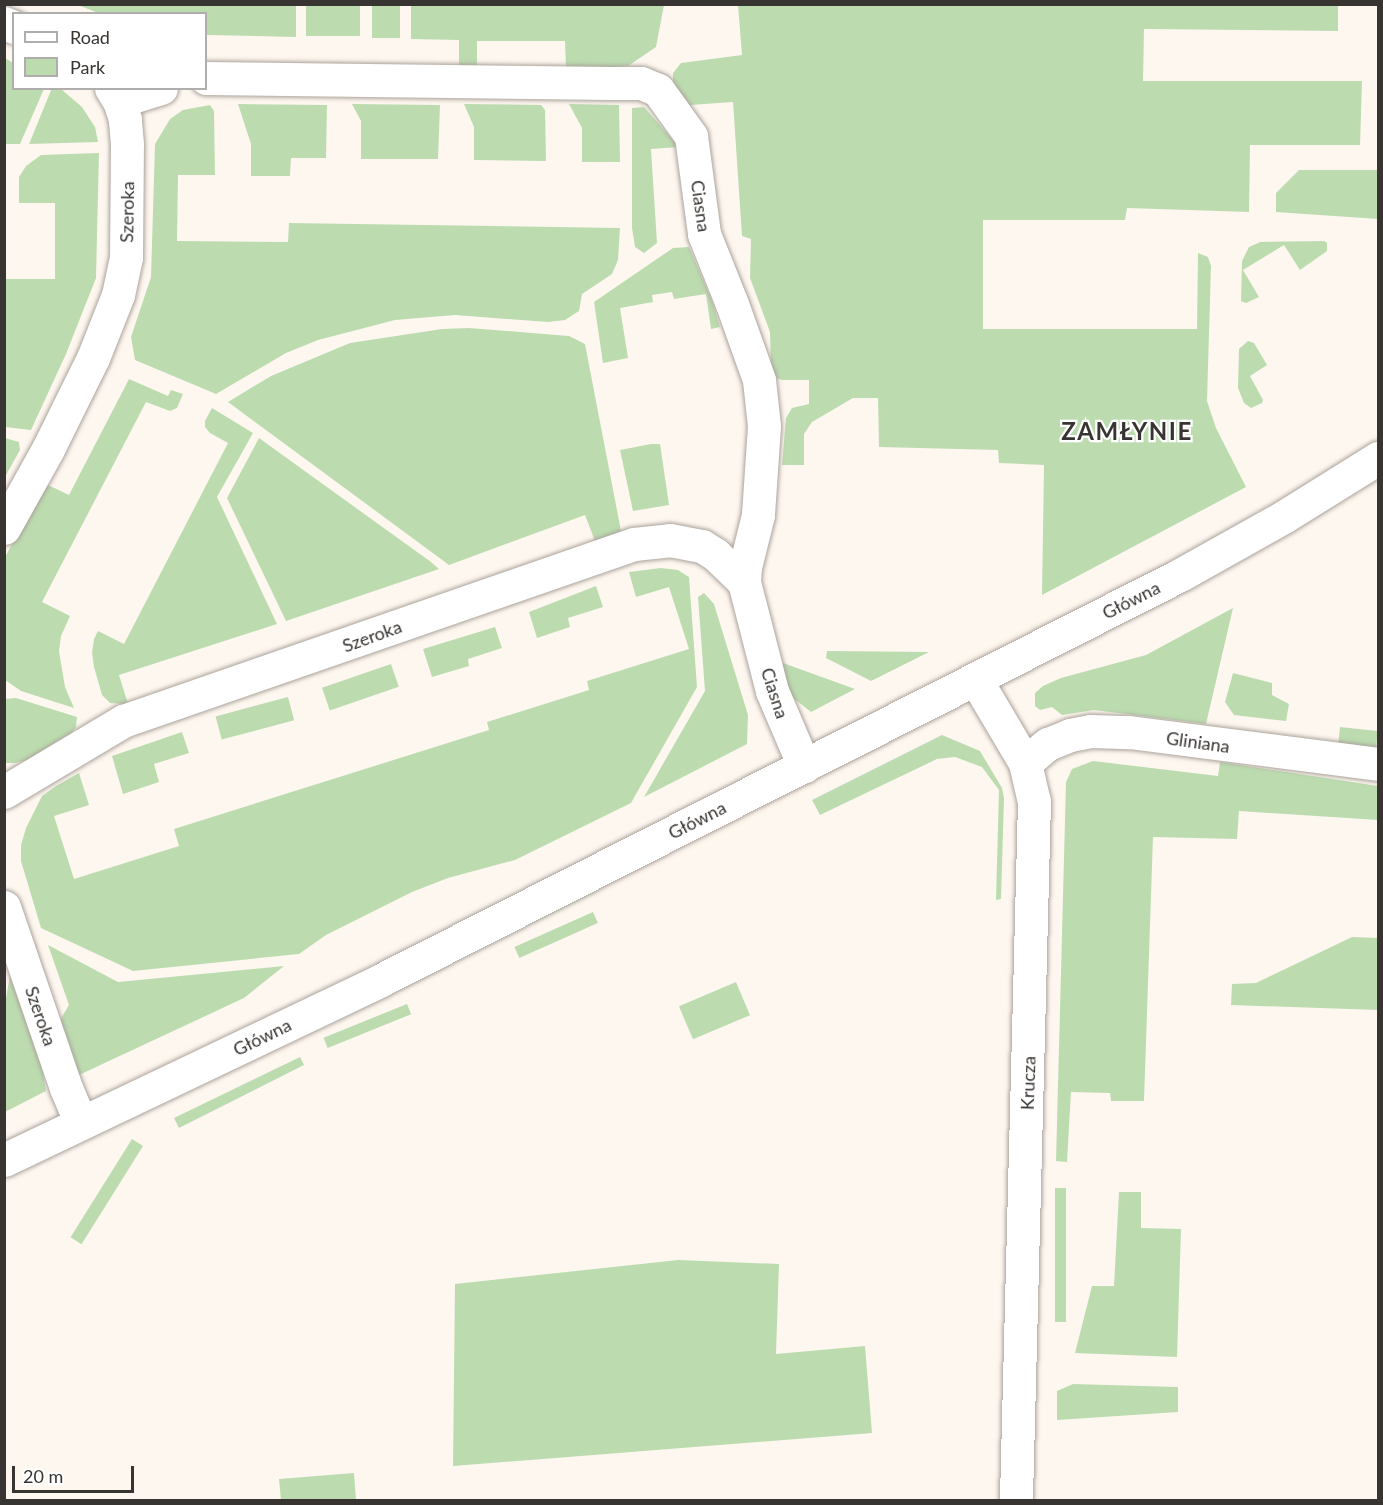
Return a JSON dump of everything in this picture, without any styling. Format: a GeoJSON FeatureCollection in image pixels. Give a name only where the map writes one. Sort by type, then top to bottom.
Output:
{"type":"FeatureCollection","features":[{"type":"Feature","properties":{"kind":"street","name":"Ciasna"},"geometry":{"type":"LineString","coordinates":[[207,78],[641,83],[658,90],[691,136],[704,234],[732,304],[761,396],[764,426],[758,515],[745,567],[744,582],[772,691],[804,766]]}},
{"type":"Feature","properties":{"kind":"street"},"geometry":{"type":"LineString","coordinates":[[115,95],[148,90]]}},
{"type":"Feature","properties":{"kind":"street","name":"Szeroka"},"geometry":{"type":"LineString","coordinates":[[4,528],[48,449],[93,358],[118,295],[126,257],[128,162],[125,119],[115,95]]}},
{"type":"Feature","properties":{"kind":"street","name":"Główna"},"geometry":{"type":"LineString","coordinates":[[4,1160],[381,980],[976,680],[1190,570],[1285,516],[1378,458]]}},
{"type":"Feature","properties":{"kind":"street","name":"Szeroka"},"geometry":{"type":"LineString","coordinates":[[4,792],[123,721],[634,544],[669,540],[702,546],[715,554],[744,582]]}},
{"type":"Feature","properties":{"kind":"street","name":"Krucza"},"geometry":{"type":"LineString","coordinates":[[976,680],[1025,763],[1034,801],[1016,1500]]}},
{"type":"Feature","properties":{"kind":"street","name":"Gliniana"},"geometry":{"type":"LineString","coordinates":[[1025,763],[1048,744],[1091,730],[1129,732],[1378,764]]}},
{"type":"Feature","properties":{"kind":"street","name":"Szeroka"},"geometry":{"type":"LineString","coordinates":[[4,907],[66,1088],[81,1123]]}},
{"type":"Feature","properties":{"kind":"green space"},"geometry":{"type":"Polygon","coordinates":[[[78,5],[296,5],[296,37],[207,35],[207,12],[96,12],[78,5]]]}},
{"type":"Feature","properties":{"kind":"green space"},"geometry":{"type":"Polygon","coordinates":[[[306,5],[360,5],[360,36],[306,36],[306,5]]]}},
{"type":"Feature","properties":{"kind":"green space"},"geometry":{"type":"Polygon","coordinates":[[[372,5],[400,5],[400,38],[372,38],[372,5]]]}},
{"type":"Feature","properties":{"kind":"green space"},"geometry":{"type":"Polygon","coordinates":[[[411,5],[664,5],[656,47],[628,66],[566,69],[565,41],[477,41],[477,69],[459,68],[459,40],[411,39],[411,5]]]}},
{"type":"Feature","properties":{"kind":"green space"},"geometry":{"type":"Polygon","coordinates":[[[738,5],[1338,5],[1338,31],[1144,29],[1143,81],[1362,81],[1360,145],[1250,145],[1249,212],[1127,208],[1125,220],[983,220],[983,329],[1197,329],[1198,253],[1208,257],[1211,266],[1207,401],[1216,428],[1246,487],[1042,595],[1044,465],[999,463],[998,450],[879,447],[878,398],[853,398],[812,422],[804,434],[804,465],[782,465],[786,418],[792,408],[809,404],[809,380],[782,380],[774,377],[771,369],[770,332],[750,278],[751,239],[742,236],[733,102],[690,105],[673,83],[673,73],[681,63],[742,55],[738,5]]]}},
{"type":"Feature","properties":{"kind":"green space"},"geometry":{"type":"Polygon","coordinates":[[[5,58],[12,62],[12,90],[44,90],[20,144],[5,144],[5,58]]]}},
{"type":"Feature","properties":{"kind":"green space"},"geometry":{"type":"Polygon","coordinates":[[[51,90],[62,90],[82,107],[95,127],[98,142],[29,144],[51,90]]]}},
{"type":"Feature","properties":{"kind":"green space"},"geometry":{"type":"Polygon","coordinates":[[[238,104],[327,105],[326,158],[291,158],[290,176],[251,176],[251,144],[238,104]]]}},
{"type":"Feature","properties":{"kind":"green space"},"geometry":{"type":"Polygon","coordinates":[[[352,104],[440,105],[438,159],[361,159],[361,121],[352,104]]]}},
{"type":"Feature","properties":{"kind":"green space"},"geometry":{"type":"Polygon","coordinates":[[[464,104],[541,105],[545,110],[546,161],[474,160],[474,127],[464,104]]]}},
{"type":"Feature","properties":{"kind":"green space"},"geometry":{"type":"Polygon","coordinates":[[[569,104],[619,105],[620,162],[582,162],[582,128],[569,104]]]}},
{"type":"Feature","properties":{"kind":"green space"},"geometry":{"type":"Polygon","coordinates":[[[210,105],[214,111],[215,175],[178,175],[177,241],[288,242],[289,223],[620,228],[618,260],[612,274],[582,294],[579,311],[565,320],[548,322],[455,315],[395,320],[318,340],[286,353],[216,394],[135,360],[131,337],[151,277],[155,144],[170,119],[183,110],[210,105]]]}},
{"type":"Feature","properties":{"kind":"green space"},"geometry":{"type":"Polygon","coordinates":[[[644,107],[679,147],[651,149],[657,243],[644,253],[635,247],[632,228],[632,108],[644,107]]]}},
{"type":"Feature","properties":{"kind":"green space"},"geometry":{"type":"Polygon","coordinates":[[[99,153],[96,278],[66,354],[31,430],[5,427],[5,279],[55,279],[55,203],[19,203],[19,177],[26,166],[41,155],[99,153]]]}},
{"type":"Feature","properties":{"kind":"green space"},"geometry":{"type":"Polygon","coordinates":[[[1299,170],[1378,170],[1378,219],[1276,212],[1276,193],[1299,170]]]}},
{"type":"Feature","properties":{"kind":"green space"},"geometry":{"type":"Polygon","coordinates":[[[1324,241],[1327,243],[1327,251],[1300,270],[1284,245],[1243,270],[1259,297],[1246,303],[1241,301],[1242,261],[1249,247],[1260,242],[1324,241]]]}},
{"type":"Feature","properties":{"kind":"green space"},"geometry":{"type":"Polygon","coordinates":[[[689,247],[712,301],[720,327],[711,329],[706,294],[674,299],[672,292],[652,295],[653,302],[620,308],[628,358],[603,363],[594,302],[673,248],[689,247]]]}},
{"type":"Feature","properties":{"kind":"green space"},"geometry":{"type":"Polygon","coordinates":[[[469,328],[569,336],[585,344],[621,531],[595,541],[585,515],[449,565],[228,402],[271,376],[350,343],[442,329],[469,328]]]}},
{"type":"Feature","properties":{"kind":"green space"},"geometry":{"type":"Polygon","coordinates":[[[1248,341],[1254,343],[1267,365],[1250,376],[1263,400],[1262,403],[1251,408],[1244,403],[1238,388],[1239,349],[1248,341]]]}},
{"type":"Feature","properties":{"kind":"green space"},"geometry":{"type":"Polygon","coordinates":[[[129,379],[168,396],[171,390],[183,394],[177,408],[170,411],[146,402],[42,602],[70,616],[61,636],[59,651],[65,687],[74,708],[21,691],[5,680],[4,559],[37,498],[48,485],[69,495],[129,379]]]}},
{"type":"Feature","properties":{"kind":"green space"},"geometry":{"type":"Polygon","coordinates":[[[212,408],[253,433],[217,497],[277,624],[119,675],[128,704],[110,703],[102,695],[94,667],[92,653],[94,639],[98,631],[124,644],[228,443],[210,433],[205,427],[205,421],[212,408]]]}},
{"type":"Feature","properties":{"kind":"green space"},"geometry":{"type":"Polygon","coordinates":[[[5,438],[19,442],[20,450],[5,477],[5,438]]]}},
{"type":"Feature","properties":{"kind":"green space"},"geometry":{"type":"Polygon","coordinates":[[[259,438],[439,569],[286,621],[227,498],[259,438]]]}},
{"type":"Feature","properties":{"kind":"green space"},"geometry":{"type":"Polygon","coordinates":[[[660,444],[669,505],[633,511],[620,450],[660,444]]]}},
{"type":"Feature","properties":{"kind":"green space"},"geometry":{"type":"Polygon","coordinates":[[[661,568],[678,570],[689,577],[697,687],[631,803],[515,860],[448,878],[412,892],[326,935],[299,954],[133,971],[41,928],[21,861],[21,845],[26,828],[42,796],[56,786],[79,773],[89,805],[54,816],[74,879],[179,846],[174,829],[489,730],[487,722],[589,690],[587,681],[689,649],[669,587],[636,597],[629,572],[661,568]]]}},
{"type":"Feature","properties":{"kind":"green space"},"geometry":{"type":"Polygon","coordinates":[[[596,586],[603,607],[568,618],[570,627],[537,638],[529,612],[596,586]]]}},
{"type":"Feature","properties":{"kind":"green space"},"geometry":{"type":"Polygon","coordinates":[[[704,593],[714,604],[748,715],[747,744],[644,797],[705,691],[698,597],[704,593]]]}},
{"type":"Feature","properties":{"kind":"green space"},"geometry":{"type":"Polygon","coordinates":[[[1233,608],[1206,724],[1094,710],[1062,715],[1052,707],[1040,710],[1035,706],[1035,693],[1043,686],[1061,678],[1146,655],[1233,608]]]}},
{"type":"Feature","properties":{"kind":"green space"},"geometry":{"type":"Polygon","coordinates":[[[495,627],[502,648],[468,659],[469,666],[432,677],[423,649],[495,627]]]}},
{"type":"Feature","properties":{"kind":"green space"},"geometry":{"type":"Polygon","coordinates":[[[827,651],[929,652],[871,681],[826,658],[827,651]]]}},
{"type":"Feature","properties":{"kind":"green space"},"geometry":{"type":"Polygon","coordinates":[[[783,663],[855,689],[811,712],[792,697],[783,673],[783,663]]]}},
{"type":"Feature","properties":{"kind":"green space"},"geometry":{"type":"Polygon","coordinates":[[[391,664],[399,687],[330,710],[322,688],[391,664]]]}},
{"type":"Feature","properties":{"kind":"green space"},"geometry":{"type":"Polygon","coordinates":[[[1233,673],[1272,683],[1272,695],[1289,704],[1286,721],[1234,715],[1225,702],[1233,673]]]}},
{"type":"Feature","properties":{"kind":"green space"},"geometry":{"type":"Polygon","coordinates":[[[288,697],[294,720],[222,740],[216,716],[288,697]]]}},
{"type":"Feature","properties":{"kind":"green space"},"geometry":{"type":"Polygon","coordinates":[[[16,698],[77,717],[76,727],[71,733],[27,760],[5,763],[5,699],[16,698]]]}},
{"type":"Feature","properties":{"kind":"green space"},"geometry":{"type":"Polygon","coordinates":[[[1340,727],[1378,731],[1376,748],[1338,744],[1340,727]]]}},
{"type":"Feature","properties":{"kind":"green space"},"geometry":{"type":"Polygon","coordinates":[[[182,732],[189,753],[154,764],[159,782],[123,794],[112,756],[182,732]]]}},
{"type":"Feature","properties":{"kind":"green space"},"geometry":{"type":"Polygon","coordinates":[[[942,735],[980,751],[1002,788],[1004,798],[1001,899],[996,900],[999,790],[982,767],[955,757],[937,759],[820,815],[812,800],[942,735]]]}},
{"type":"Feature","properties":{"kind":"green space"},"geometry":{"type":"Polygon","coordinates":[[[1093,761],[1218,776],[1220,762],[1378,786],[1378,820],[1239,811],[1237,839],[1153,837],[1144,1101],[1111,1101],[1110,1093],[1071,1092],[1067,1162],[1056,1161],[1066,782],[1072,769],[1093,761]]]}},
{"type":"Feature","properties":{"kind":"green space"},"geometry":{"type":"Polygon","coordinates":[[[593,912],[598,923],[519,958],[514,947],[593,912]]]}},
{"type":"Feature","properties":{"kind":"green space"},"geometry":{"type":"Polygon","coordinates":[[[1352,937],[1378,938],[1378,1010],[1231,1005],[1232,984],[1256,983],[1352,937]]]}},
{"type":"Feature","properties":{"kind":"green space"},"geometry":{"type":"Polygon","coordinates":[[[48,945],[118,982],[284,966],[244,998],[79,1075],[73,1068],[57,1025],[69,1005],[48,945]]]}},
{"type":"Feature","properties":{"kind":"green space"},"geometry":{"type":"Polygon","coordinates":[[[10,976],[42,1068],[46,1091],[5,1112],[4,1009],[10,976]]]}},
{"type":"Feature","properties":{"kind":"green space"},"geometry":{"type":"Polygon","coordinates":[[[736,982],[750,1015],[693,1039],[679,1006],[736,982]]]}},
{"type":"Feature","properties":{"kind":"green space"},"geometry":{"type":"Polygon","coordinates":[[[407,1004],[411,1014],[328,1048],[324,1038],[407,1004]]]}},
{"type":"Feature","properties":{"kind":"green space"},"geometry":{"type":"Polygon","coordinates":[[[300,1057],[304,1065],[179,1128],[174,1118],[300,1057]]]}},
{"type":"Feature","properties":{"kind":"green space"},"geometry":{"type":"Polygon","coordinates":[[[132,1139],[143,1146],[82,1244],[71,1237],[132,1139]]]}},
{"type":"Feature","properties":{"kind":"green space"},"geometry":{"type":"Polygon","coordinates":[[[1055,1188],[1066,1188],[1066,1322],[1055,1322],[1055,1188]]]}},
{"type":"Feature","properties":{"kind":"green space"},"geometry":{"type":"Polygon","coordinates":[[[1119,1192],[1141,1192],[1141,1228],[1181,1229],[1177,1357],[1075,1353],[1092,1286],[1114,1286],[1119,1192]]]}},
{"type":"Feature","properties":{"kind":"green space"},"geometry":{"type":"Polygon","coordinates":[[[678,1260],[779,1264],[776,1354],[865,1346],[872,1433],[453,1466],[455,1284],[678,1260]]]}},
{"type":"Feature","properties":{"kind":"green space"},"geometry":{"type":"Polygon","coordinates":[[[1073,1384],[1178,1387],[1178,1412],[1057,1420],[1057,1391],[1073,1384]]]}},
{"type":"Feature","properties":{"kind":"green space"},"geometry":{"type":"Polygon","coordinates":[[[354,1473],[356,1500],[281,1500],[279,1479],[354,1473]]]}},
{"type":"Feature","properties":{"kind":"district","name":"ZAMŁYNIE"},"geometry":{"type":"Point","coordinates":[1127,431]}}]}
